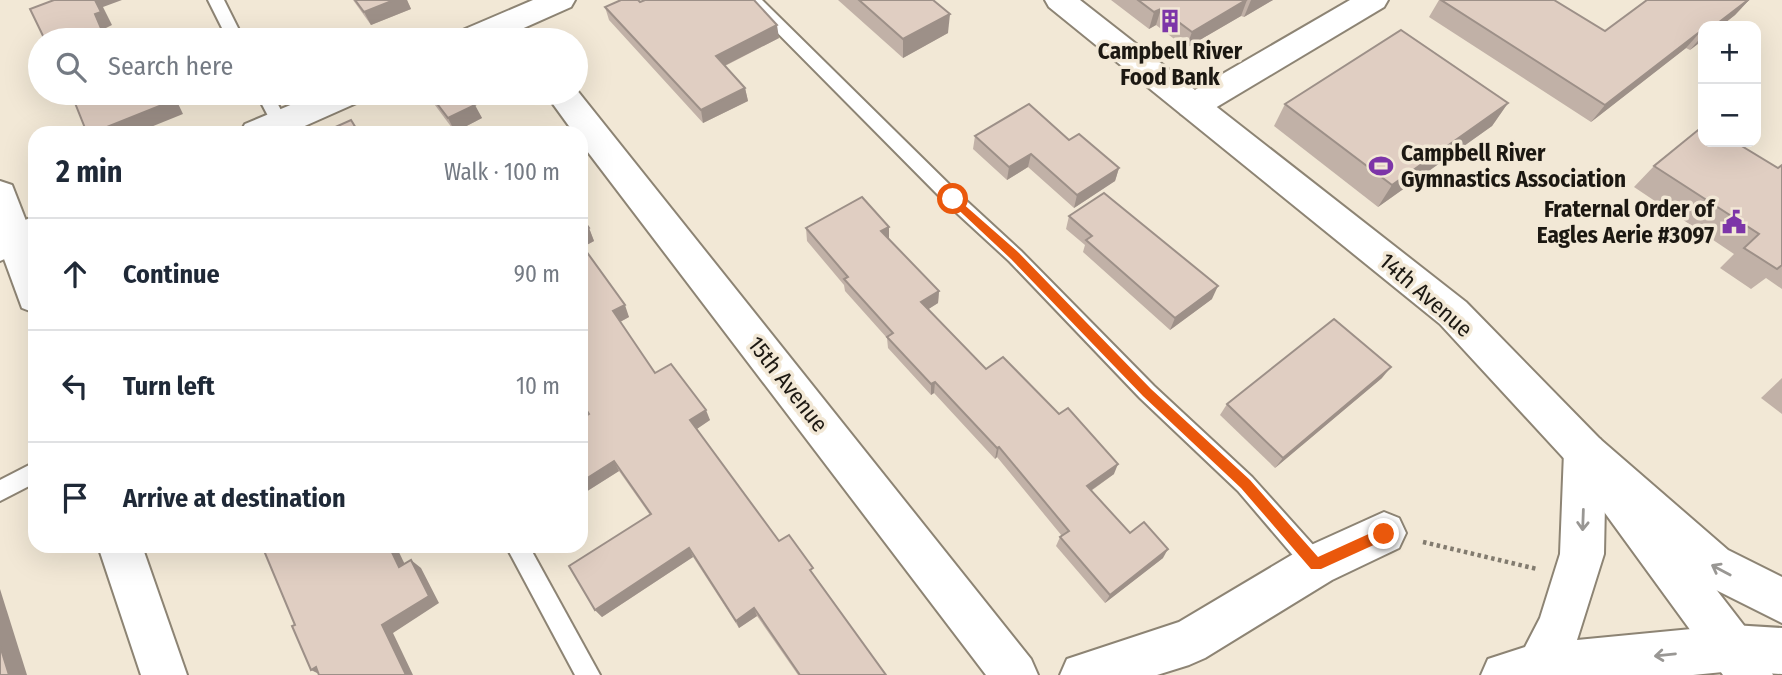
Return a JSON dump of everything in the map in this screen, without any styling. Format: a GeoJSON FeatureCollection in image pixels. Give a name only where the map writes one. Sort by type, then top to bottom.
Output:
{"type":"FeatureCollection","features":[{"type":"Feature","properties":{"kind":"main road"},"geometry":{"type":"LineString","coordinates":[[505,21],[560,0]]}},
{"type":"Feature","properties":{"kind":"main road","name":"14th Avenue"},"geometry":{"type":"LineString","coordinates":[[1060,0],[1453,313],[1585,452],[1742,662]]}},
{"type":"Feature","properties":{"kind":"main road"},"geometry":{"type":"LineString","coordinates":[[1193,106],[1373,0]]}},
{"type":"Feature","properties":{"kind":"main road"},"geometry":{"type":"LineString","coordinates":[[282,126],[325,105]]}},
{"type":"Feature","properties":{"kind":"main road","name":"15th Avenue"},"geometry":{"type":"LineString","coordinates":[[570,105],[587,126]]}},
{"type":"Feature","properties":{"kind":"main road","name":"15th Avenue"},"geometry":{"type":"LineString","coordinates":[[588,128],[1015,675]]}},
{"type":"Feature","properties":{"kind":"main road"},"geometry":{"type":"LineString","coordinates":[[0,195],[28,274]]}},
{"type":"Feature","properties":{"kind":"main road"},"geometry":{"type":"LineString","coordinates":[[1585,452],[1712,565],[1782,601]]}},
{"type":"Feature","properties":{"kind":"main road"},"geometry":{"type":"LineString","coordinates":[[1522,671],[1560,626],[1582,554],[1585,452]]}},
{"type":"Feature","properties":{"kind":"main road"},"geometry":{"type":"LineString","coordinates":[[1083,675],[1189,642],[1316,565],[1384,534]]}},
{"type":"Feature","properties":{"kind":"main road"},"geometry":{"type":"LineString","coordinates":[[122,553],[163,675]]}},
{"type":"Feature","properties":{"kind":"main road"},"geometry":{"type":"LineString","coordinates":[[1522,671],[1742,662],[1782,651]]}},
{"type":"Feature","properties":{"kind":"lane"},"geometry":{"type":"LineString","coordinates":[[216,0],[230,28]]}},
{"type":"Feature","properties":{"kind":"lane"},"geometry":{"type":"LineString","coordinates":[[754,0],[953,199],[1015,256],[1147,392],[1245,484],[1316,565]]}},
{"type":"Feature","properties":{"kind":"lane"},"geometry":{"type":"LineString","coordinates":[[267,105],[273,126]]}},
{"type":"Feature","properties":{"kind":"lane"},"geometry":{"type":"LineString","coordinates":[[0,491],[28,476]]}},
{"type":"Feature","properties":{"kind":"lane"},"geometry":{"type":"LineString","coordinates":[[521,553],[588,675]]}},
{"type":"Feature","properties":{"kind":"path"},"geometry":{"type":"LineString","coordinates":[[1384,534],[1548,571]]}},
{"type":"Feature","properties":{"kind":"building"},"geometry":{"type":"Polygon","coordinates":[[[54,0],[95,0],[101,12],[95,14],[101,28],[39,28],[30,9],[54,0]]]}},
{"type":"Feature","properties":{"kind":"building"},"geometry":{"type":"Polygon","coordinates":[[[355,0],[394,0],[364,12],[355,0]]]}},
{"type":"Feature","properties":{"kind":"building"},"geometry":{"type":"Polygon","coordinates":[[[621,0],[754,0],[777,25],[716,56],[745,88],[701,110],[605,7],[621,0]]]}},
{"type":"Feature","properties":{"kind":"building"},"geometry":{"type":"Polygon","coordinates":[[[859,0],[933,0],[950,14],[903,39],[859,0]]]}},
{"type":"Feature","properties":{"kind":"building"},"geometry":{"type":"Polygon","coordinates":[[[1138,0],[1246,0],[1192,32],[1161,9],[1154,12],[1138,0]]]}},
{"type":"Feature","properties":{"kind":"building"},"geometry":{"type":"Polygon","coordinates":[[[1441,0],[1554,0],[1605,31],[1647,0],[1748,0],[1721,21],[1698,21],[1698,33],[1605,105],[1441,0]]]}},
{"type":"Feature","properties":{"kind":"building","name":"Campbell River Gymnastics Association"},"geometry":{"type":"Polygon","coordinates":[[[1401,30],[1508,103],[1392,185],[1285,104],[1401,30]]]}},
{"type":"Feature","properties":{"kind":"building"},"geometry":{"type":"Polygon","coordinates":[[[1029,104],[1069,140],[1079,134],[1119,168],[1077,195],[1031,154],[1009,167],[975,136],[1029,104]]]}},
{"type":"Feature","properties":{"kind":"building"},"geometry":{"type":"Polygon","coordinates":[[[76,105],[162,105],[110,126],[84,126],[76,105]]]}},
{"type":"Feature","properties":{"kind":"building"},"geometry":{"type":"Polygon","coordinates":[[[438,105],[475,105],[448,118],[438,105]]]}},
{"type":"Feature","properties":{"kind":"building"},"geometry":{"type":"Polygon","coordinates":[[[351,120],[355,126],[338,126],[351,120]]]}},
{"type":"Feature","properties":{"kind":"building"},"geometry":{"type":"Polygon","coordinates":[[[1698,130],[1698,147],[1743,147],[1778,168],[1782,165],[1782,265],[1777,269],[1744,248],[1759,234],[1654,166],[1698,130]]]}},
{"type":"Feature","properties":{"kind":"building"},"geometry":{"type":"Polygon","coordinates":[[[1104,193],[1218,286],[1175,318],[1086,240],[1092,236],[1069,216],[1104,193]]]}},
{"type":"Feature","properties":{"kind":"building"},"geometry":{"type":"Polygon","coordinates":[[[862,197],[889,227],[881,231],[939,291],[921,302],[986,369],[1003,357],[1059,414],[1068,408],[1118,464],[1087,486],[1130,533],[1144,522],[1168,549],[1110,595],[1060,537],[1069,531],[999,447],[997,448],[935,382],[931,384],[887,337],[893,333],[844,279],[848,277],[806,228],[862,197]]]}},
{"type":"Feature","properties":{"kind":"building"},"geometry":{"type":"Polygon","coordinates":[[[588,254],[625,305],[613,311],[655,373],[671,364],[706,410],[690,420],[779,541],[789,535],[813,568],[810,570],[886,675],[800,675],[754,608],[736,621],[689,548],[595,610],[569,566],[651,514],[614,461],[588,478],[588,254]]]}},
{"type":"Feature","properties":{"kind":"building"},"geometry":{"type":"Polygon","coordinates":[[[1334,319],[1391,367],[1283,458],[1227,404],[1334,319]]]}},
{"type":"Feature","properties":{"kind":"building"},"geometry":{"type":"Polygon","coordinates":[[[265,553],[392,553],[399,567],[411,560],[429,596],[382,625],[406,675],[319,675],[316,667],[311,670],[292,626],[295,625],[265,553]]]}},
{"type":"Feature","properties":{"kind":"building"},"geometry":{"type":"Polygon","coordinates":[[[0,646],[9,675],[0,675],[0,646]]]}},
{"type":"Feature","properties":{"kind":"place","name":"Campbell River Food Bank"},"geometry":{"type":"Point","coordinates":[1170,21]}},
{"type":"Feature","properties":{"kind":"place","name":"Campbell River Gymnastics Association"},"geometry":{"type":"Point","coordinates":[1381,166]}},
{"type":"Feature","properties":{"kind":"place","name":"Fraternal Order of Eagles Aerie #3097"},"geometry":{"type":"Point","coordinates":[1734,222]}},
{"type":"Feature","properties":{"kind":"route"},"geometry":{"type":"LineString","coordinates":[[953,199],[1015,256],[1147,392],[1245,484],[1316,565],[1384,534]]}}]}
